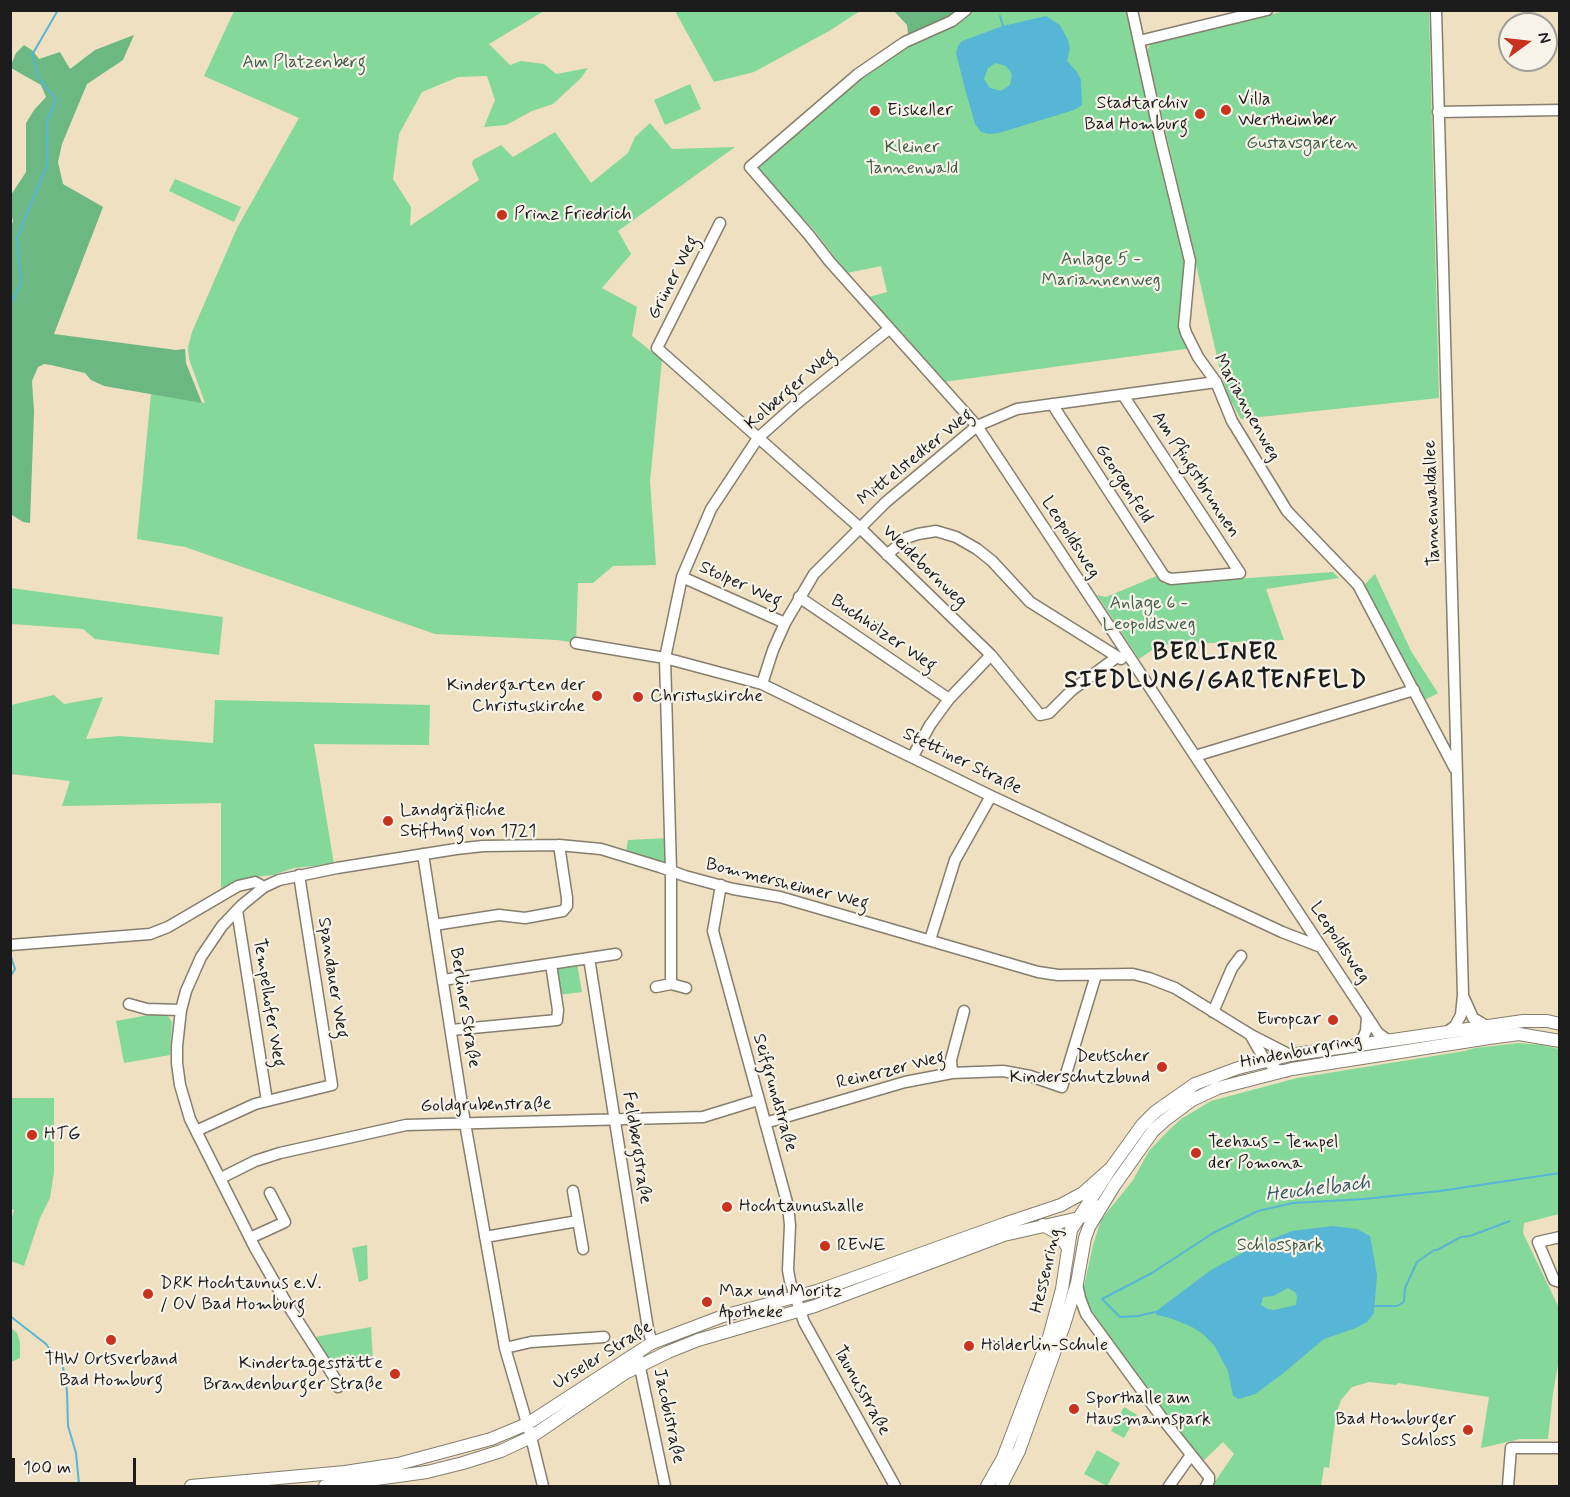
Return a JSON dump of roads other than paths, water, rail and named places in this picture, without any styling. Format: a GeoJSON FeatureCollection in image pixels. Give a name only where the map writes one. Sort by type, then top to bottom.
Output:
{"type":"FeatureCollection","features":[{"type":"Feature","properties":{"kind":"street","name":"Leopoldsweg"},"geometry":{"type":"LineString","coordinates":[[966,10],[952,21],[905,42],[858,74],[750,167],[889,329],[977,426],[1378,1033],[1389,1041]]}},
{"type":"Feature","properties":{"kind":"street","name":"Mariannenweg"},"geometry":{"type":"LineString","coordinates":[[1132,10],[1190,261],[1184,326],[1192,348],[1216,382],[1232,421],[1287,511],[1358,585],[1457,774]]}},
{"type":"Feature","properties":{"kind":"street"},"geometry":{"type":"LineString","coordinates":[[1139,41],[1267,10]]}},
{"type":"Feature","properties":{"kind":"street","name":"Tannenwaldallee"},"geometry":{"type":"LineString","coordinates":[[1436,10],[1463,995],[1461,1015],[1455,1026],[1447,1032]]}},
{"type":"Feature","properties":{"kind":"street"},"geometry":{"type":"LineString","coordinates":[[1438,112],[1560,110]]}},
{"type":"Feature","properties":{"kind":"street","name":"Grüner Weg"},"geometry":{"type":"LineString","coordinates":[[657,348],[720,223]]}},
{"type":"Feature","properties":{"kind":"street","name":"Kolberger Weg"},"geometry":{"type":"LineString","coordinates":[[671,984],[671,870],[665,658],[682,577],[711,508],[758,438],[804,397],[889,329]]}},
{"type":"Feature","properties":{"kind":"street","name":"Weidebornweg"},"geometry":{"type":"LineString","coordinates":[[657,348],[859,527],[991,655],[1038,714],[1043,716],[1052,711],[1072,690],[1117,657]]}},
{"type":"Feature","properties":{"kind":"street","name":"Mittelstedter Weg"},"geometry":{"type":"LineString","coordinates":[[762,684],[785,623],[814,574],[859,527],[910,480],[977,426],[1017,409],[1216,382]]}},
{"type":"Feature","properties":{"kind":"street","name":"Am Pfingstbrunnen"},"geometry":{"type":"LineString","coordinates":[[1123,395],[1240,573],[1169,579]]}},
{"type":"Feature","properties":{"kind":"street","name":"Georgenfeld"},"geometry":{"type":"LineString","coordinates":[[1052,404],[1159,569],[1169,579]]}},
{"type":"Feature","properties":{"kind":"street"},"geometry":{"type":"LineString","coordinates":[[887,555],[906,538],[918,534],[936,531],[956,537],[992,561],[1030,602],[1117,657],[1133,663]]}},
{"type":"Feature","properties":{"kind":"street","name":"Stolper Weg"},"geometry":{"type":"LineString","coordinates":[[682,577],[785,623]]}},
{"type":"Feature","properties":{"kind":"street","name":"Buchhölzer Weg"},"geometry":{"type":"LineString","coordinates":[[799,597],[948,699]]}},
{"type":"Feature","properties":{"kind":"street","name":"Stettiner Straße"},"geometry":{"type":"LineString","coordinates":[[576,644],[665,658],[762,684],[914,756],[991,796],[1282,932],[1321,947]]}},
{"type":"Feature","properties":{"kind":"street"},"geometry":{"type":"LineString","coordinates":[[914,756],[930,724],[948,699],[991,655]]}},
{"type":"Feature","properties":{"kind":"street"},"geometry":{"type":"LineString","coordinates":[[1195,756],[1414,690]]}},
{"type":"Feature","properties":{"kind":"street"},"geometry":{"type":"LineString","coordinates":[[930,940],[955,860],[991,796]]}},
{"type":"Feature","properties":{"kind":"street"},"geometry":{"type":"LineString","coordinates":[[434,925],[498,915],[525,918],[563,912],[567,906],[567,898],[559,845]]}},
{"type":"Feature","properties":{"kind":"street","name":"Bommersheimer Weg"},"geometry":{"type":"LineString","coordinates":[[264,887],[299,875],[483,846],[559,845],[601,849],[685,876],[780,897],[1038,972],[1058,975],[1133,974],[1149,978],[1175,988],[1212,1012],[1260,1047],[1274,1068],[1287,1071]]}},
{"type":"Feature","properties":{"kind":"street","name":"Berliner Straße"},"geometry":{"type":"LineString","coordinates":[[423,854],[465,1123],[505,1348],[543,1486]]}},
{"type":"Feature","properties":{"kind":"street","name":"Spandauer Weg"},"geometry":{"type":"LineString","coordinates":[[267,1101],[332,1085],[299,875]]}},
{"type":"Feature","properties":{"kind":"street"},"geometry":{"type":"LineString","coordinates":[[12,945],[150,934],[168,927],[238,886],[255,882],[264,887],[237,910],[217,933],[201,957],[189,982],[181,1010],[177,1063],[184,1102],[196,1131],[250,1238],[287,1304],[338,1386]]}},
{"type":"Feature","properties":{"kind":"street","name":"Seifgrundstraße"},"geometry":{"type":"LineString","coordinates":[[721,885],[713,931],[788,1206],[790,1225],[788,1270],[800,1311]]}},
{"type":"Feature","properties":{"kind":"street","name":"Tempelhofer Weg"},"geometry":{"type":"LineString","coordinates":[[237,910],[267,1101]]}},
{"type":"Feature","properties":{"kind":"street"},"geometry":{"type":"LineString","coordinates":[[443,980],[616,954]]}},
{"type":"Feature","properties":{"kind":"street"},"geometry":{"type":"LineString","coordinates":[[1212,1012],[1240,956]]}},
{"type":"Feature","properties":{"kind":"street","name":"Feldbergstraße"},"geometry":{"type":"LineString","coordinates":[[589,958],[652,1343]]}},
{"type":"Feature","properties":{"kind":"street"},"geometry":{"type":"LineString","coordinates":[[451,1030],[557,1020],[558,1011],[551,964]]}},
{"type":"Feature","properties":{"kind":"street","name":"Reinerzer Weg"},"geometry":{"type":"LineString","coordinates":[[765,1123],[905,1082],[951,1073],[1003,1071],[1030,1076],[1062,1087],[1096,975]]}},
{"type":"Feature","properties":{"kind":"street"},"geometry":{"type":"LineString","coordinates":[[656,987],[671,984],[686,988]]}},
{"type":"Feature","properties":{"kind":"street","name":"Tannenwaldallee"},"geometry":{"type":"LineString","coordinates":[[1463,995],[1473,1018],[1485,1026]]}},
{"type":"Feature","properties":{"kind":"street"},"geometry":{"type":"LineString","coordinates":[[129,1004],[147,1009],[181,1010]]}},
{"type":"Feature","properties":{"kind":"street"},"geometry":{"type":"LineString","coordinates":[[951,1073],[951,1060],[964,1011]]}},
{"type":"Feature","properties":{"kind":"street"},"geometry":{"type":"LineString","coordinates":[[1355,1046],[1362,1040],[1366,1031],[1367,1016]]}},
{"type":"Feature","properties":{"kind":"street","name":"Hindenburgring"},"geometry":{"type":"LineString","coordinates":[[1111,1168],[1142,1125],[1155,1112],[1195,1084],[1245,1066],[1260,1047],[1290,1055],[1523,1021],[1555,1021]]}},
{"type":"Feature","properties":{"kind":"street","name":"Hindenburgring"},"geometry":{"type":"LineString","coordinates":[[1100,1206],[1153,1131],[1192,1100],[1218,1088],[1287,1071],[1489,1038],[1519,1034],[1560,1041]]}},
{"type":"Feature","properties":{"kind":"street"},"geometry":{"type":"LineString","coordinates":[[1253,1079],[1260,1075],[1260,1047]]}},
{"type":"Feature","properties":{"kind":"street","name":"Bommersheimer Weg"},"geometry":{"type":"LineString","coordinates":[[1260,1047],[1290,1055]]}},
{"type":"Feature","properties":{"kind":"street","name":"Goldgrubenstraße"},"geometry":{"type":"LineString","coordinates":[[221,1178],[266,1157],[345,1137],[414,1124],[703,1117],[758,1100]]}},
{"type":"Feature","properties":{"kind":"street"},"geometry":{"type":"LineString","coordinates":[[196,1131],[267,1101]]}},
{"type":"Feature","properties":{"kind":"street","name":"Urseler Straße"},"geometry":{"type":"LineString","coordinates":[[191,1486],[347,1481],[427,1472],[501,1450],[531,1437],[638,1358],[652,1343],[723,1316],[795,1298],[1074,1199],[1111,1168]]}},
{"type":"Feature","properties":{"kind":"street","name":"Hessenring"},"geometry":{"type":"LineString","coordinates":[[987,1486],[1003,1458],[1049,1337],[1062,1289],[1069,1236],[1111,1168]]}},
{"type":"Feature","properties":{"kind":"street"},"geometry":{"type":"LineString","coordinates":[[573,1191],[583,1249]]}},
{"type":"Feature","properties":{"kind":"street"},"geometry":{"type":"LineString","coordinates":[[250,1238],[285,1222],[270,1193]]}},
{"type":"Feature","properties":{"kind":"street","name":"Urseler Straße"},"geometry":{"type":"LineString","coordinates":[[325,1486],[491,1439],[527,1424],[638,1358],[800,1311],[1004,1235],[1079,1218],[1100,1206]]}},
{"type":"Feature","properties":{"kind":"street","name":"Hessenring"},"geometry":{"type":"LineString","coordinates":[[1001,1486],[1019,1451],[1064,1324],[1077,1283],[1085,1238],[1100,1206]]}},
{"type":"Feature","properties":{"kind":"street","name":"Urseler Straße"},"geometry":{"type":"LineString","coordinates":[[1028,1216],[1067,1210],[1079,1218]]}},
{"type":"Feature","properties":{"kind":"street"},"geometry":{"type":"LineString","coordinates":[[1079,1218],[1085,1238]]}},
{"type":"Feature","properties":{"kind":"street"},"geometry":{"type":"LineString","coordinates":[[485,1237],[578,1221]]}},
{"type":"Feature","properties":{"kind":"street"},"geometry":{"type":"LineString","coordinates":[[1043,1226],[1059,1234],[1068,1248]]}},
{"type":"Feature","properties":{"kind":"street"},"geometry":{"type":"LineString","coordinates":[[1560,1237],[1538,1242],[1554,1280],[1560,1282]]}},
{"type":"Feature","properties":{"kind":"street"},"geometry":{"type":"LineString","coordinates":[[1077,1283],[1086,1314],[1210,1479],[1206,1486]]}},
{"type":"Feature","properties":{"kind":"street","name":"Taunusstraße"},"geometry":{"type":"LineString","coordinates":[[800,1311],[895,1486]]}},
{"type":"Feature","properties":{"kind":"street"},"geometry":{"type":"LineString","coordinates":[[1064,1324],[1075,1317],[1086,1314]]}},
{"type":"Feature","properties":{"kind":"street"},"geometry":{"type":"LineString","coordinates":[[505,1348],[531,1342],[604,1336]]}},
{"type":"Feature","properties":{"kind":"street","name":"Jacobistraße"},"geometry":{"type":"LineString","coordinates":[[638,1358],[665,1486]]}},
{"type":"Feature","properties":{"kind":"street"},"geometry":{"type":"LineString","coordinates":[[1508,1486],[1511,1448],[1560,1448]]}},
{"type":"Feature","properties":{"kind":"street"},"geometry":{"type":"LineString","coordinates":[[1169,1486],[1191,1455]]}},
{"type":"Feature","properties":{"kind":"water"},"geometry":{"type":"Polygon","coordinates":[[[1046,16],[1060,25],[1070,49],[1067,61],[1081,80],[1082,105],[1074,110],[999,133],[981,132],[975,124],[956,53],[962,41],[1003,26],[1046,16]],[[996,63],[988,68],[984,79],[990,88],[1001,91],[1010,85],[1012,74],[1006,66],[996,63]]]}},
{"type":"Feature","properties":{"kind":"water"},"geometry":{"type":"Polygon","coordinates":[[[1333,1226],[1357,1229],[1370,1236],[1377,1275],[1374,1313],[1367,1322],[1356,1328],[1324,1339],[1255,1394],[1239,1399],[1233,1396],[1228,1371],[1214,1345],[1192,1327],[1157,1315],[1155,1312],[1211,1270],[1255,1246],[1292,1231],[1333,1226]],[[1288,1288],[1273,1296],[1263,1297],[1261,1305],[1274,1310],[1296,1305],[1295,1292],[1288,1288]]]}},
{"type":"Feature","properties":{"kind":"waterway"},"geometry":{"type":"LineString","coordinates":[[10,306],[21,283],[17,238],[47,165],[47,121],[56,100],[39,78],[32,55],[58,10]]}},
{"type":"Feature","properties":{"kind":"waterway"},"geometry":{"type":"LineString","coordinates":[[1000,16],[1003,26]]}},
{"type":"Feature","properties":{"kind":"waterway"},"geometry":{"type":"LineString","coordinates":[[10,954],[15,969],[10,977]]}},
{"type":"Feature","properties":{"kind":"waterway","name":"Heuchelbach"},"geometry":{"type":"LineString","coordinates":[[1155,1312],[1120,1317],[1102,1299],[1152,1273],[1213,1233],[1258,1211],[1293,1203],[1440,1191],[1560,1173]]}},
{"type":"Feature","properties":{"kind":"waterway"},"geometry":{"type":"LineString","coordinates":[[1375,1306],[1397,1306],[1404,1302],[1405,1288],[1417,1262],[1434,1250],[1461,1237],[1470,1236],[1510,1221]]}},
{"type":"Feature","properties":{"kind":"waterway"},"geometry":{"type":"LineString","coordinates":[[10,1316],[46,1344],[63,1367],[67,1391],[68,1426],[76,1453],[79,1484]]}},
{"type":"Feature","properties":{"kind":"place","name":"Villa Wertheimber"},"geometry":{"type":"Point","coordinates":[1226,110]}},
{"type":"Feature","properties":{"kind":"place","name":"Eiskeller"},"geometry":{"type":"Point","coordinates":[875,111]}},
{"type":"Feature","properties":{"kind":"place","name":"Stadtarchiv Bad Homburg"},"geometry":{"type":"Point","coordinates":[1200,114]}},
{"type":"Feature","properties":{"kind":"place","name":"Prinz Friedrich"},"geometry":{"type":"Point","coordinates":[502,215]}},
{"type":"Feature","properties":{"kind":"place","name":"Kindergarten der Christuskirche"},"geometry":{"type":"Point","coordinates":[597,696]}},
{"type":"Feature","properties":{"kind":"place","name":"Christuskirche"},"geometry":{"type":"Point","coordinates":[638,697]}},
{"type":"Feature","properties":{"kind":"place","name":"Landgräfliche Stiftung von 1721"},"geometry":{"type":"Point","coordinates":[388,821]}},
{"type":"Feature","properties":{"kind":"place","name":"Europcar"},"geometry":{"type":"Point","coordinates":[1333,1020]}},
{"type":"Feature","properties":{"kind":"place","name":"Deutscher Kinderschutzbund"},"geometry":{"type":"Point","coordinates":[1162,1067]}},
{"type":"Feature","properties":{"kind":"place","name":"HTG"},"geometry":{"type":"Point","coordinates":[32,1135]}},
{"type":"Feature","properties":{"kind":"place","name":"Teehaus - Tempel der Pomona"},"geometry":{"type":"Point","coordinates":[1196,1153]}},
{"type":"Feature","properties":{"kind":"place","name":"Hochtaunushalle"},"geometry":{"type":"Point","coordinates":[727,1207]}},
{"type":"Feature","properties":{"kind":"place","name":"REWE"},"geometry":{"type":"Point","coordinates":[825,1246]}},
{"type":"Feature","properties":{"kind":"place","name":"DRK Hochtaunus e.V. / OV Bad Homburg"},"geometry":{"type":"Point","coordinates":[148,1294]}},
{"type":"Feature","properties":{"kind":"place","name":"Max und Moritz Apotheke"},"geometry":{"type":"Point","coordinates":[707,1302]}},
{"type":"Feature","properties":{"kind":"place","name":"THW Ortsverband Bad Homburg"},"geometry":{"type":"Point","coordinates":[111,1340]}},
{"type":"Feature","properties":{"kind":"place","name":"Hölderlin-Schule"},"geometry":{"type":"Point","coordinates":[969,1346]}},
{"type":"Feature","properties":{"kind":"place","name":"Kindertagesstätte Brandenburger Straße"},"geometry":{"type":"Point","coordinates":[395,1374]}},
{"type":"Feature","properties":{"kind":"place","name":"Sporthalle am Hausmannspark"},"geometry":{"type":"Point","coordinates":[1074,1409]}},
{"type":"Feature","properties":{"kind":"place","name":"Bad Homburger Schloss"},"geometry":{"type":"Point","coordinates":[1468,1430]}},
{"type":"Feature","properties":{"kind":"district","name":"BERLINER SIEDLUNG/GARTENFELD"},"geometry":{"type":"Point","coordinates":[1216,668]}},
{"type":"Feature","properties":{"kind":"park label","name":"Am Platzenberg"},"geometry":{"type":"Point","coordinates":[304,63]}},
{"type":"Feature","properties":{"kind":"park label","name":"Gustavsgarten"},"geometry":{"type":"Point","coordinates":[1302,144]}},
{"type":"Feature","properties":{"kind":"park label","name":"Kleiner Tannenwald"},"geometry":{"type":"Point","coordinates":[912,158]}},
{"type":"Feature","properties":{"kind":"park label","name":"Anlage 5 - Mariannenweg"},"geometry":{"type":"Point","coordinates":[1101,270]}},
{"type":"Feature","properties":{"kind":"park label","name":"Anlage 6 - Leopoldsweg"},"geometry":{"type":"Point","coordinates":[1149,614]}},
{"type":"Feature","properties":{"kind":"park label","name":"Schlosspark"},"geometry":{"type":"Point","coordinates":[1280,1246]}}]}
